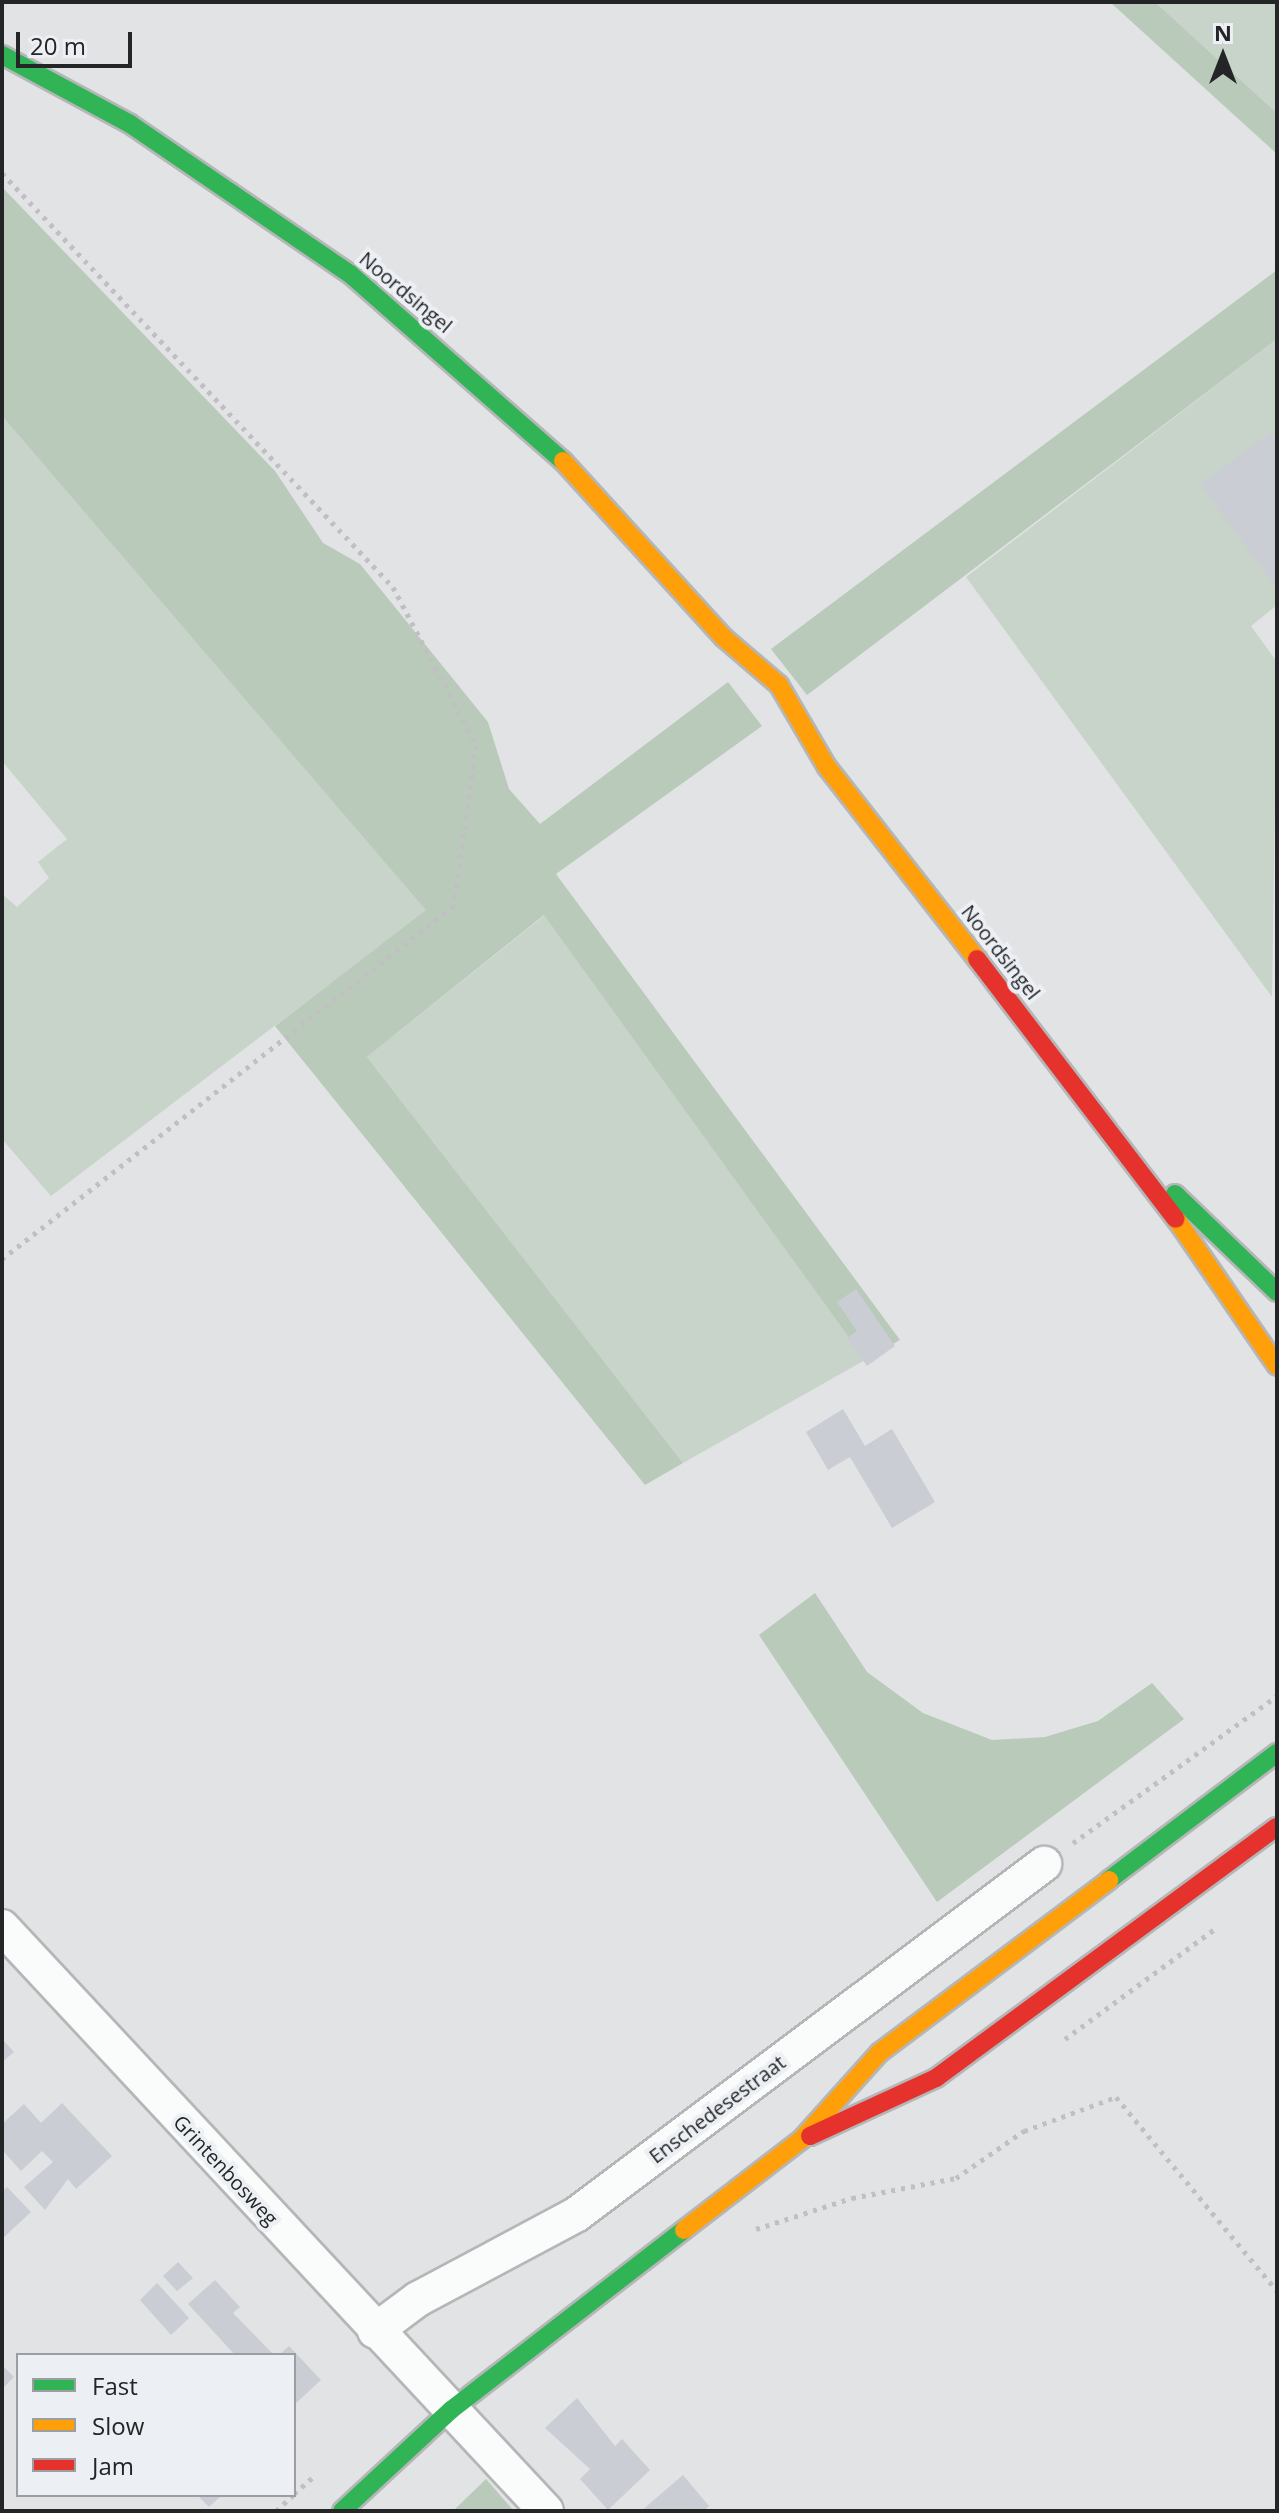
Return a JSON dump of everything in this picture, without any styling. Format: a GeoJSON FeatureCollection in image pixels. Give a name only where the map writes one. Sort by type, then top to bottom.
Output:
{"type":"FeatureCollection","features":[{"type":"Feature","properties":{"kind":"main road","name":"Noordsingel"},"geometry":{"type":"LineString","coordinates":[[2,55],[130,124],[350,274],[516,415],[723,637],[779,685],[827,767],[1139,1165],[1277,1366]]}},
{"type":"Feature","properties":{"kind":"main road","name":"Noordsingel"},"geometry":{"type":"LineString","coordinates":[[723,637],[750,692]]}},
{"type":"Feature","properties":{"kind":"main road","name":"Noordsingel"},"geometry":{"type":"LineString","coordinates":[[776,728],[827,767]]}},
{"type":"Feature","properties":{"kind":"main road","name":"Noordsingel"},"geometry":{"type":"LineString","coordinates":[[1139,1165],[1251,1260],[1277,1292]]}},
{"type":"Feature","properties":{"kind":"main road"},"geometry":{"type":"LineString","coordinates":[[342,2511],[451,2410],[801,2140],[879,2053],[1277,1753]]}},
{"type":"Feature","properties":{"kind":"main road"},"geometry":{"type":"LineString","coordinates":[[801,2140],[936,2078],[1277,1827]]}},
{"type":"Feature","properties":{"kind":"street","name":"Enschedesestraat"},"geometry":{"type":"LineString","coordinates":[[375,2331],[418,2299],[577,2214],[1044,1864]]}},
{"type":"Feature","properties":{"kind":"street","name":"Grintenbosweg"},"geometry":{"type":"LineString","coordinates":[[2,1927],[375,2331],[546,2511]]}},
{"type":"Feature","properties":{"kind":"path"},"geometry":{"type":"LineString","coordinates":[[2,173],[393,587],[476,745],[454,906],[2,1259]]}},
{"type":"Feature","properties":{"kind":"path"},"geometry":{"type":"LineString","coordinates":[[1044,1864],[1277,1696]]}},
{"type":"Feature","properties":{"kind":"path"},"geometry":{"type":"LineString","coordinates":[[742,2234],[852,2198],[956,2178],[1024,2131],[1116,2097],[1277,2291]]}},
{"type":"Feature","properties":{"kind":"path"},"geometry":{"type":"LineString","coordinates":[[276,2511],[291,2497]]}},
{"type":"Feature","properties":{"kind":"shaded area"},"geometry":{"type":"Polygon","coordinates":[[[1155,2],[1277,2],[1277,113],[1155,2]]]}},
{"type":"Feature","properties":{"kind":"shaded area"},"geometry":{"type":"Polygon","coordinates":[[[1277,339],[1277,605],[1251,626],[1277,662],[1272,997],[966,577],[1277,339]]]}},
{"type":"Feature","properties":{"kind":"shaded area"},"geometry":{"type":"Polygon","coordinates":[[[2,416],[427,910],[51,1196],[2,1139],[2,894],[17,907],[49,878],[38,862],[67,839],[2,761],[2,416]]]}},
{"type":"Feature","properties":{"kind":"shaded area"},"geometry":{"type":"Polygon","coordinates":[[[545,915],[865,1360],[683,1463],[367,1057],[545,915]]]}},
{"type":"Feature","properties":{"kind":"green space"},"geometry":{"type":"Polygon","coordinates":[[[1110,2],[1155,2],[1277,113],[1277,154],[1110,2]]]}},
{"type":"Feature","properties":{"kind":"green space"},"geometry":{"type":"Polygon","coordinates":[[[2,187],[275,471],[323,543],[360,564],[488,722],[509,789],[540,824],[728,682],[762,726],[556,874],[900,1340],[865,1360],[544,915],[367,1057],[683,1463],[645,1485],[275,1026],[426,910],[2,416],[2,187]]]}},
{"type":"Feature","properties":{"kind":"green space"},"geometry":{"type":"Polygon","coordinates":[[[1277,270],[1277,339],[807,695],[771,649],[1277,270]]]}},
{"type":"Feature","properties":{"kind":"green space"},"geometry":{"type":"Polygon","coordinates":[[[815,1593],[867,1672],[923,1713],[992,1740],[1045,1737],[1098,1721],[1152,1683],[1184,1719],[937,1902],[759,1635],[815,1593]]]}},
{"type":"Feature","properties":{"kind":"green space"},"geometry":{"type":"Polygon","coordinates":[[[486,2479],[514,2511],[453,2511],[486,2479]]]}},
{"type":"Feature","properties":{"kind":"building"},"geometry":{"type":"Polygon","coordinates":[[[1271,432],[1277,440],[1277,589],[1200,484],[1271,432]]]}},
{"type":"Feature","properties":{"kind":"building"},"geometry":{"type":"Polygon","coordinates":[[[856,1289],[895,1346],[867,1366],[847,1338],[857,1331],[837,1302],[856,1289]]]}},
{"type":"Feature","properties":{"kind":"building"},"geometry":{"type":"Polygon","coordinates":[[[843,1409],[865,1446],[892,1429],[935,1502],[892,1528],[850,1457],[828,1470],[806,1432],[843,1409]]]}},
{"type":"Feature","properties":{"kind":"building"},"geometry":{"type":"Polygon","coordinates":[[[2,2039],[14,2052],[2,2062],[2,2039]]]}},
{"type":"Feature","properties":{"kind":"building"},"geometry":{"type":"Polygon","coordinates":[[[62,2103],[112,2156],[76,2189],[68,2179],[45,2210],[24,2187],[53,2162],[42,2151],[21,2171],[4,2152],[2,2124],[24,2104],[41,2123],[62,2103]]]}},
{"type":"Feature","properties":{"kind":"building"},"geometry":{"type":"Polygon","coordinates":[[[7,2187],[31,2212],[2,2239],[2,2192],[7,2187]]]}},
{"type":"Feature","properties":{"kind":"building"},"geometry":{"type":"Polygon","coordinates":[[[178,2262],[193,2278],[177,2291],[163,2276],[178,2262]]]}},
{"type":"Feature","properties":{"kind":"building"},"geometry":{"type":"Polygon","coordinates":[[[215,2280],[240,2307],[233,2313],[272,2353],[233,2353],[188,2304],[215,2280]]]}},
{"type":"Feature","properties":{"kind":"building"},"geometry":{"type":"Polygon","coordinates":[[[157,2283],[189,2318],[171,2335],[140,2300],[157,2283]]]}},
{"type":"Feature","properties":{"kind":"building"},"geometry":{"type":"Polygon","coordinates":[[[289,2346],[296,2353],[281,2353],[289,2346]]]}},
{"type":"Feature","properties":{"kind":"building"},"geometry":{"type":"Polygon","coordinates":[[[296,2353],[321,2380],[296,2403],[296,2353]]]}},
{"type":"Feature","properties":{"kind":"building"},"geometry":{"type":"Polygon","coordinates":[[[2,2365],[14,2377],[2,2389],[2,2365]]]}},
{"type":"Feature","properties":{"kind":"building"},"geometry":{"type":"Polygon","coordinates":[[[577,2398],[615,2446],[622,2439],[650,2470],[608,2510],[580,2479],[590,2469],[545,2428],[577,2398]]]}},
{"type":"Feature","properties":{"kind":"building"},"geometry":{"type":"Polygon","coordinates":[[[683,2475],[709,2506],[704,2511],[641,2511],[683,2475]]]}},
{"type":"Feature","properties":{"kind":"building"},"geometry":{"type":"Polygon","coordinates":[[[199,2497],[220,2497],[209,2507],[199,2497]]]}},
{"type":"Feature","properties":{"kind":"traffic: fast"},"geometry":{"type":"LineString","coordinates":[[2,55],[130,124],[350,274],[563,461]]}},
{"type":"Feature","properties":{"kind":"traffic: fast"},"geometry":{"type":"LineString","coordinates":[[1175,1194],[1277,1292]]}},
{"type":"Feature","properties":{"kind":"traffic: fast"},"geometry":{"type":"LineString","coordinates":[[1109,1880],[1277,1753]]}},
{"type":"Feature","properties":{"kind":"traffic: fast"},"geometry":{"type":"LineString","coordinates":[[342,2511],[451,2410],[684,2230]]}},
{"type":"Feature","properties":{"kind":"traffic: slow"},"geometry":{"type":"LineString","coordinates":[[563,461],[723,637],[779,685],[827,767],[977,959]]}},
{"type":"Feature","properties":{"kind":"traffic: slow"},"geometry":{"type":"LineString","coordinates":[[1176,1219],[1277,1366]]}},
{"type":"Feature","properties":{"kind":"traffic: slow"},"geometry":{"type":"LineString","coordinates":[[684,2230],[801,2140],[879,2053],[1109,1880]]}},
{"type":"Feature","properties":{"kind":"traffic: jam"},"geometry":{"type":"LineString","coordinates":[[977,959],[1176,1219]]}},
{"type":"Feature","properties":{"kind":"traffic: jam"},"geometry":{"type":"LineString","coordinates":[[810,2136],[936,2078],[1277,1827]]}}]}
